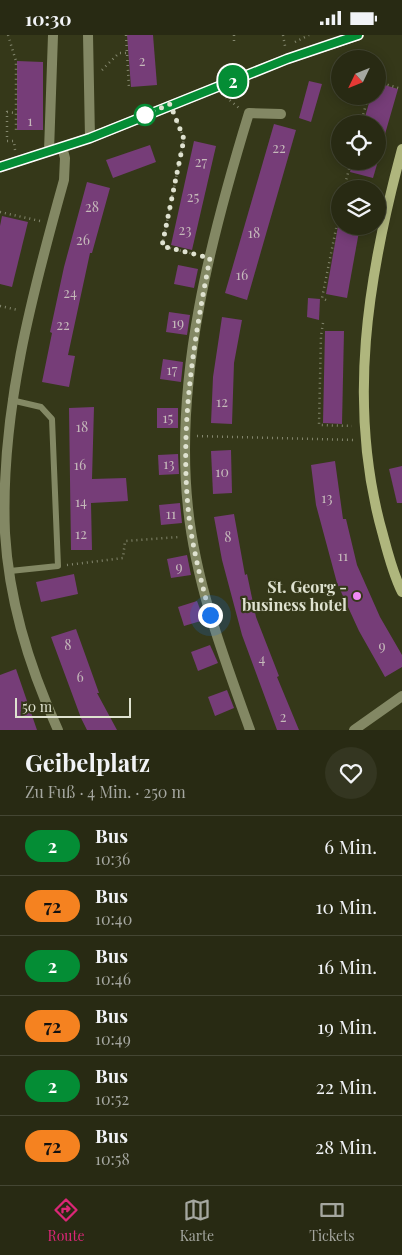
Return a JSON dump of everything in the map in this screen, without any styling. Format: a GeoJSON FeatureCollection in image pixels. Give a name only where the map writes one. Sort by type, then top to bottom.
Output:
{"type":"FeatureCollection","features":[{"type":"Feature","properties":{"kind":"street"},"geometry":{"type":"LineString","coordinates":[[49,151],[53,35]]}},
{"type":"Feature","properties":{"kind":"street"},"geometry":{"type":"LineString","coordinates":[[88,35],[90,138]]}},
{"type":"Feature","properties":{"kind":"street"},"geometry":{"type":"LineString","coordinates":[[0,167],[90,138],[170,104],[287,59],[359,35]]}},
{"type":"Feature","properties":{"kind":"street"},"geometry":{"type":"LineString","coordinates":[[250,730],[215,632],[201,580],[188,508],[186,436],[192,364],[210,258],[226,187],[249,113],[281,113]]}},
{"type":"Feature","properties":{"kind":"street"},"geometry":{"type":"LineString","coordinates":[[58,730],[30,658],[18,615],[5,534],[4,497],[5,451],[11,400],[28,313],[64,180],[65,157],[62,147]]}},
{"type":"Feature","properties":{"kind":"street"},"geometry":{"type":"LineString","coordinates":[[402,149],[375,258],[367,317],[364,370],[366,441],[373,496],[390,560],[402,592]]}},
{"type":"Feature","properties":{"kind":"street"},"geometry":{"type":"LineString","coordinates":[[354,730],[402,696]]}},
{"type":"Feature","properties":{"kind":"lane"},"geometry":{"type":"LineString","coordinates":[[10,571],[58,566],[52,419],[40,407],[11,400]]}},
{"type":"Feature","properties":{"kind":"path"},"geometry":{"type":"LineString","coordinates":[[8,35],[16,61],[16,131]]}},
{"type":"Feature","properties":{"kind":"path"},"geometry":{"type":"LineString","coordinates":[[126,35],[129,88]]}},
{"type":"Feature","properties":{"kind":"path"},"geometry":{"type":"LineString","coordinates":[[234,35],[234,42]]}},
{"type":"Feature","properties":{"kind":"path"},"geometry":{"type":"LineString","coordinates":[[90,81],[119,53],[127,53]]}},
{"type":"Feature","properties":{"kind":"path"},"geometry":{"type":"LineString","coordinates":[[386,84],[402,89]]}},
{"type":"Feature","properties":{"kind":"path"},"geometry":{"type":"LineString","coordinates":[[228,100],[236,107]]}},
{"type":"Feature","properties":{"kind":"path"},"geometry":{"type":"LineString","coordinates":[[170,104],[184,139],[162,246],[210,258]]}},
{"type":"Feature","properties":{"kind":"path"},"geometry":{"type":"LineString","coordinates":[[16,113],[7,112],[7,141],[14,141],[17,161]]}},
{"type":"Feature","properties":{"kind":"path"},"geometry":{"type":"LineString","coordinates":[[0,212],[51,224]]}},
{"type":"Feature","properties":{"kind":"path"},"geometry":{"type":"LineString","coordinates":[[326,300],[322,298],[335,235]]}},
{"type":"Feature","properties":{"kind":"path"},"geometry":{"type":"LineString","coordinates":[[0,306],[28,313]]}},
{"type":"Feature","properties":{"kind":"path"},"geometry":{"type":"LineString","coordinates":[[323,323],[320,336],[319,425],[366,426]]}},
{"type":"Feature","properties":{"kind":"path"},"geometry":{"type":"LineString","coordinates":[[186,436],[366,441]]}},
{"type":"Feature","properties":{"kind":"path"},"geometry":{"type":"LineString","coordinates":[[58,566],[123,558],[125,541],[193,535]]}},
{"type":"Feature","properties":{"kind":"building"},"geometry":{"type":"Polygon","coordinates":[[[127,35],[153,35],[157,85],[131,87],[127,35]]]}},
{"type":"Feature","properties":{"kind":"building"},"geometry":{"type":"Polygon","coordinates":[[[17,61],[43,62],[43,130],[17,130],[17,61]]]}},
{"type":"Feature","properties":{"kind":"building"},"geometry":{"type":"Polygon","coordinates":[[[309,81],[322,84],[311,122],[299,118],[309,81]]]}},
{"type":"Feature","properties":{"kind":"building"},"geometry":{"type":"Polygon","coordinates":[[[386,85],[398,89],[386,131],[386,115],[366,115],[368,105],[386,105],[386,85]]]}},
{"type":"Feature","properties":{"kind":"building"},"geometry":{"type":"Polygon","coordinates":[[[274,124],[296,130],[247,300],[225,293],[274,124]]]}},
{"type":"Feature","properties":{"kind":"building"},"geometry":{"type":"Polygon","coordinates":[[[194,141],[216,146],[192,250],[171,245],[194,141]]]}},
{"type":"Feature","properties":{"kind":"building"},"geometry":{"type":"Polygon","coordinates":[[[150,145],[156,162],[113,178],[106,160],[150,145]]]}},
{"type":"Feature","properties":{"kind":"building"},"geometry":{"type":"Polygon","coordinates":[[[351,170],[375,170],[373,178],[350,172],[351,170]]]}},
{"type":"Feature","properties":{"kind":"building"},"geometry":{"type":"Polygon","coordinates":[[[87,182],[110,188],[92,253],[90,253],[68,355],[75,356],[69,387],[42,382],[52,333],[50,332],[64,267],[87,182]]]}},
{"type":"Feature","properties":{"kind":"building"},"geometry":{"type":"Polygon","coordinates":[[[2,216],[28,222],[12,287],[0,284],[0,226],[2,216]]]}},
{"type":"Feature","properties":{"kind":"building"},"geometry":{"type":"Polygon","coordinates":[[[336,235],[358,235],[347,298],[326,294],[336,235]]]}},
{"type":"Feature","properties":{"kind":"building"},"geometry":{"type":"Polygon","coordinates":[[[178,265],[198,269],[194,288],[174,284],[178,265]]]}},
{"type":"Feature","properties":{"kind":"building"},"geometry":{"type":"Polygon","coordinates":[[[308,298],[320,299],[319,320],[307,317],[308,298]]]}},
{"type":"Feature","properties":{"kind":"building"},"geometry":{"type":"Polygon","coordinates":[[[169,312],[190,315],[187,335],[166,332],[169,312]]]}},
{"type":"Feature","properties":{"kind":"building"},"geometry":{"type":"Polygon","coordinates":[[[222,317],[242,320],[234,363],[232,424],[211,423],[213,377],[222,317]]]}},
{"type":"Feature","properties":{"kind":"building"},"geometry":{"type":"Polygon","coordinates":[[[325,331],[344,331],[342,424],[323,423],[325,331]]]}},
{"type":"Feature","properties":{"kind":"building"},"geometry":{"type":"Polygon","coordinates":[[[163,359],[183,362],[181,382],[160,379],[163,359]]]}},
{"type":"Feature","properties":{"kind":"building"},"geometry":{"type":"Polygon","coordinates":[[[94,407],[92,479],[126,478],[128,501],[91,503],[92,550],[71,550],[69,408],[94,407]]]}},
{"type":"Feature","properties":{"kind":"building"},"geometry":{"type":"Polygon","coordinates":[[[157,408],[178,408],[178,428],[157,428],[157,408]]]}},
{"type":"Feature","properties":{"kind":"building"},"geometry":{"type":"Polygon","coordinates":[[[231,450],[232,493],[213,494],[211,451],[231,450]]]}},
{"type":"Feature","properties":{"kind":"building"},"geometry":{"type":"Polygon","coordinates":[[[178,454],[179,474],[159,475],[158,455],[178,454]]]}},
{"type":"Feature","properties":{"kind":"building"},"geometry":{"type":"Polygon","coordinates":[[[335,461],[343,519],[346,519],[357,565],[380,617],[402,655],[402,667],[385,677],[359,631],[337,583],[316,505],[311,465],[335,461]]]}},
{"type":"Feature","properties":{"kind":"building"},"geometry":{"type":"Polygon","coordinates":[[[402,466],[402,503],[397,503],[389,469],[402,466]]]}},
{"type":"Feature","properties":{"kind":"building"},"geometry":{"type":"Polygon","coordinates":[[[180,503],[182,523],[161,525],[159,505],[180,503]]]}},
{"type":"Feature","properties":{"kind":"building"},"geometry":{"type":"Polygon","coordinates":[[[234,514],[245,575],[247,574],[256,617],[279,676],[277,677],[299,730],[277,730],[242,635],[222,560],[214,517],[234,514]]]}},
{"type":"Feature","properties":{"kind":"building"},"geometry":{"type":"Polygon","coordinates":[[[187,555],[191,575],[171,578],[167,559],[187,555]]]}},
{"type":"Feature","properties":{"kind":"building"},"geometry":{"type":"Polygon","coordinates":[[[74,574],[78,594],[41,602],[36,582],[74,574]]]}},
{"type":"Feature","properties":{"kind":"building"},"geometry":{"type":"Polygon","coordinates":[[[197,601],[204,620],[184,626],[178,607],[197,601]]]}},
{"type":"Feature","properties":{"kind":"building"},"geometry":{"type":"Polygon","coordinates":[[[76,629],[99,693],[97,693],[117,730],[87,730],[81,718],[51,637],[76,629]]]}},
{"type":"Feature","properties":{"kind":"building"},"geometry":{"type":"Polygon","coordinates":[[[210,645],[218,663],[198,671],[191,652],[210,645]]]}},
{"type":"Feature","properties":{"kind":"building"},"geometry":{"type":"Polygon","coordinates":[[[16,669],[37,730],[0,730],[0,675],[16,669]]]}},
{"type":"Feature","properties":{"kind":"building"},"geometry":{"type":"Polygon","coordinates":[[[227,690],[234,708],[215,716],[208,697],[227,690]]]}},
{"type":"Feature","properties":{"kind":"bus line","name":"2"},"geometry":{"type":"LineString","coordinates":[[0,167],[90,138],[170,104],[287,59],[358,35]]}},
{"type":"Feature","properties":{"kind":"place","name":"St. Georg - business hotel"},"geometry":{"type":"Point","coordinates":[357,596]}},
{"type":"Feature","properties":{"kind":"route"},"geometry":{"type":"LineString","coordinates":[[145,115],[170,104],[184,139],[162,246],[210,258],[200,307],[192,364],[186,436],[188,508],[201,580],[210,615]]}}]}
